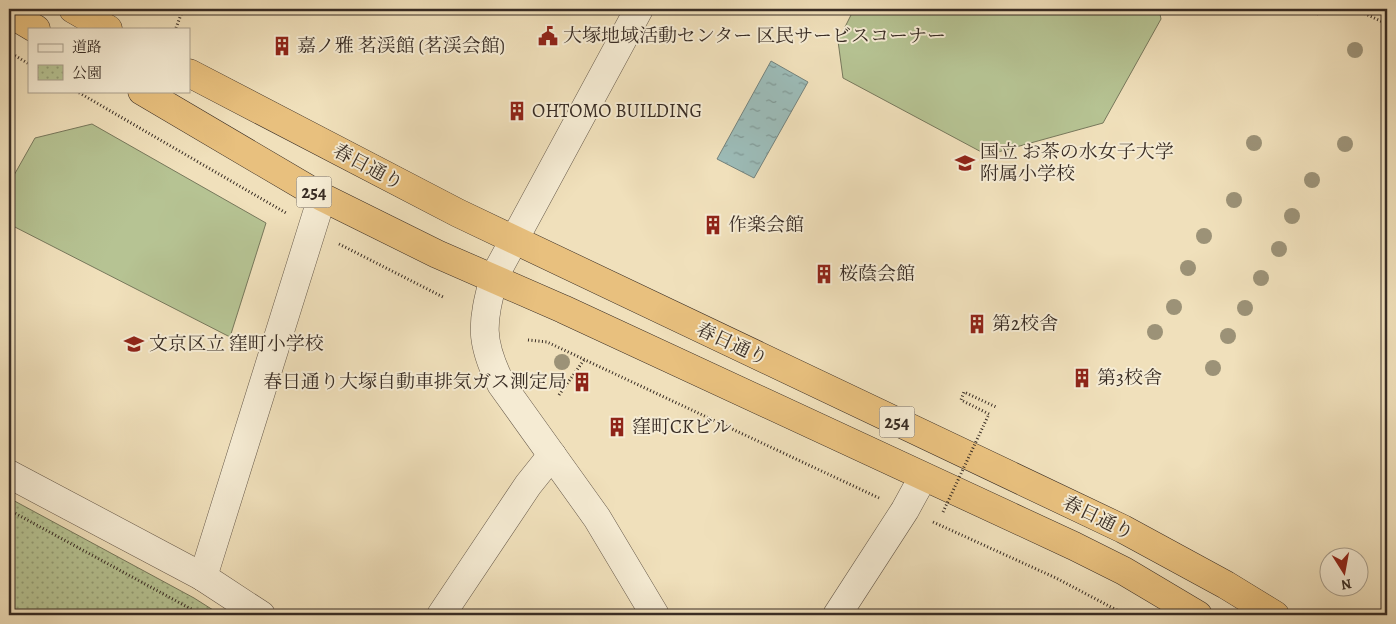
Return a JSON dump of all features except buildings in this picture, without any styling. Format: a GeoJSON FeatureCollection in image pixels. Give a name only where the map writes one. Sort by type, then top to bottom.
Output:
{"type":"FeatureCollection","features":[{"type":"Feature","properties":{"kind":"highway"},"geometry":{"type":"LineString","coordinates":[[73,9],[106,28]]}},
{"type":"Feature","properties":{"kind":"highway"},"geometry":{"type":"LineString","coordinates":[[9,13],[34,28]]}},
{"type":"Feature","properties":{"kind":"highway","name":"春日通り"},"geometry":{"type":"LineString","coordinates":[[190,74],[452,210],[1123,529],[1226,585],[1275,615]]}},
{"type":"Feature","properties":{"kind":"highway","name":"春日通り"},"geometry":{"type":"LineString","coordinates":[[144,92],[322,196],[437,254],[494,277],[1124,571],[1198,615]]}},
{"type":"Feature","properties":{"kind":"street"},"geometry":{"type":"LineString","coordinates":[[639,9],[556,166],[513,238],[494,277],[484,317],[483,330],[491,365],[501,384],[597,518],[655,615]]}},
{"type":"Feature","properties":{"kind":"street"},"geometry":{"type":"LineString","coordinates":[[203,577],[322,196]]}},
{"type":"Feature","properties":{"kind":"street"},"geometry":{"type":"LineString","coordinates":[[441,615],[528,485],[552,455]]}},
{"type":"Feature","properties":{"kind":"street"},"geometry":{"type":"LineString","coordinates":[[9,474],[203,577],[261,615]]}},
{"type":"Feature","properties":{"kind":"street"},"geometry":{"type":"LineString","coordinates":[[837,615],[905,510],[923,477]]}},
{"type":"Feature","properties":{"kind":"path"},"geometry":{"type":"LineString","coordinates":[[176,28],[184,9]]}},
{"type":"Feature","properties":{"kind":"path"},"geometry":{"type":"LineString","coordinates":[[1314,9],[1315,14],[1355,9],[1387,24]]}},
{"type":"Feature","properties":{"kind":"path"},"geometry":{"type":"LineString","coordinates":[[9,52],[28,63]]}},
{"type":"Feature","properties":{"kind":"path"},"geometry":{"type":"LineString","coordinates":[[528,340],[547,342],[905,510],[1056,578],[1126,615]]}},
{"type":"Feature","properties":{"kind":"path"},"geometry":{"type":"LineString","coordinates":[[559,395],[584,360]]}},
{"type":"Feature","properties":{"kind":"path"},"geometry":{"type":"LineString","coordinates":[[943,512],[989,414],[961,400],[964,392],[996,407]]}},
{"type":"Feature","properties":{"kind":"path"},"geometry":{"type":"LineString","coordinates":[[9,510],[202,615]]}},
{"type":"Feature","properties":{"kind":"green space"},"geometry":{"type":"Polygon","coordinates":[[[854,9],[1159,9],[1161,19],[1103,123],[987,155],[843,78],[838,41],[854,9]]]}},
{"type":"Feature","properties":{"kind":"green space"},"geometry":{"type":"Polygon","coordinates":[[[92,124],[266,223],[230,337],[9,224],[9,184],[35,138],[92,124]]]}},
{"type":"Feature","properties":{"kind":"green space"},"geometry":{"type":"Polygon","coordinates":[[[9,498],[194,598],[221,615],[9,615],[9,498]]]}},
{"type":"Feature","properties":{"kind":"water"},"geometry":{"type":"Polygon","coordinates":[[[771,61],[808,82],[754,178],[717,159],[771,61]]]}},
{"type":"Feature","properties":{"kind":"place","name":"大塚地域活動センター 区民サービスコーナー"},"geometry":{"type":"Point","coordinates":[548,36]}},
{"type":"Feature","properties":{"kind":"place","name":"嘉ノ雅 茗渓館 (茗渓会館)"},"geometry":{"type":"Point","coordinates":[282,46]}},
{"type":"Feature","properties":{"kind":"place","name":"OHTOMO BUILDING"},"geometry":{"type":"Point","coordinates":[517,111]}},
{"type":"Feature","properties":{"kind":"place","name":"国立 お茶の水女子大学 附属小学校"},"geometry":{"type":"Point","coordinates":[965,163]}},
{"type":"Feature","properties":{"kind":"place","name":"作楽会館"},"geometry":{"type":"Point","coordinates":[713,225]}},
{"type":"Feature","properties":{"kind":"place","name":"桜蔭会館"},"geometry":{"type":"Point","coordinates":[824,274]}},
{"type":"Feature","properties":{"kind":"place","name":"第2校舎"},"geometry":{"type":"Point","coordinates":[977,324]}},
{"type":"Feature","properties":{"kind":"place","name":"文京区立 窪町小学校"},"geometry":{"type":"Point","coordinates":[134,344]}},
{"type":"Feature","properties":{"kind":"place","name":"第3校舎"},"geometry":{"type":"Point","coordinates":[1082,378]}},
{"type":"Feature","properties":{"kind":"place","name":"春日通り大塚自動車排気ガス測定局"},"geometry":{"type":"Point","coordinates":[582,382]}},
{"type":"Feature","properties":{"kind":"place","name":"窪町CKビル"},"geometry":{"type":"Point","coordinates":[617,427]}}]}
